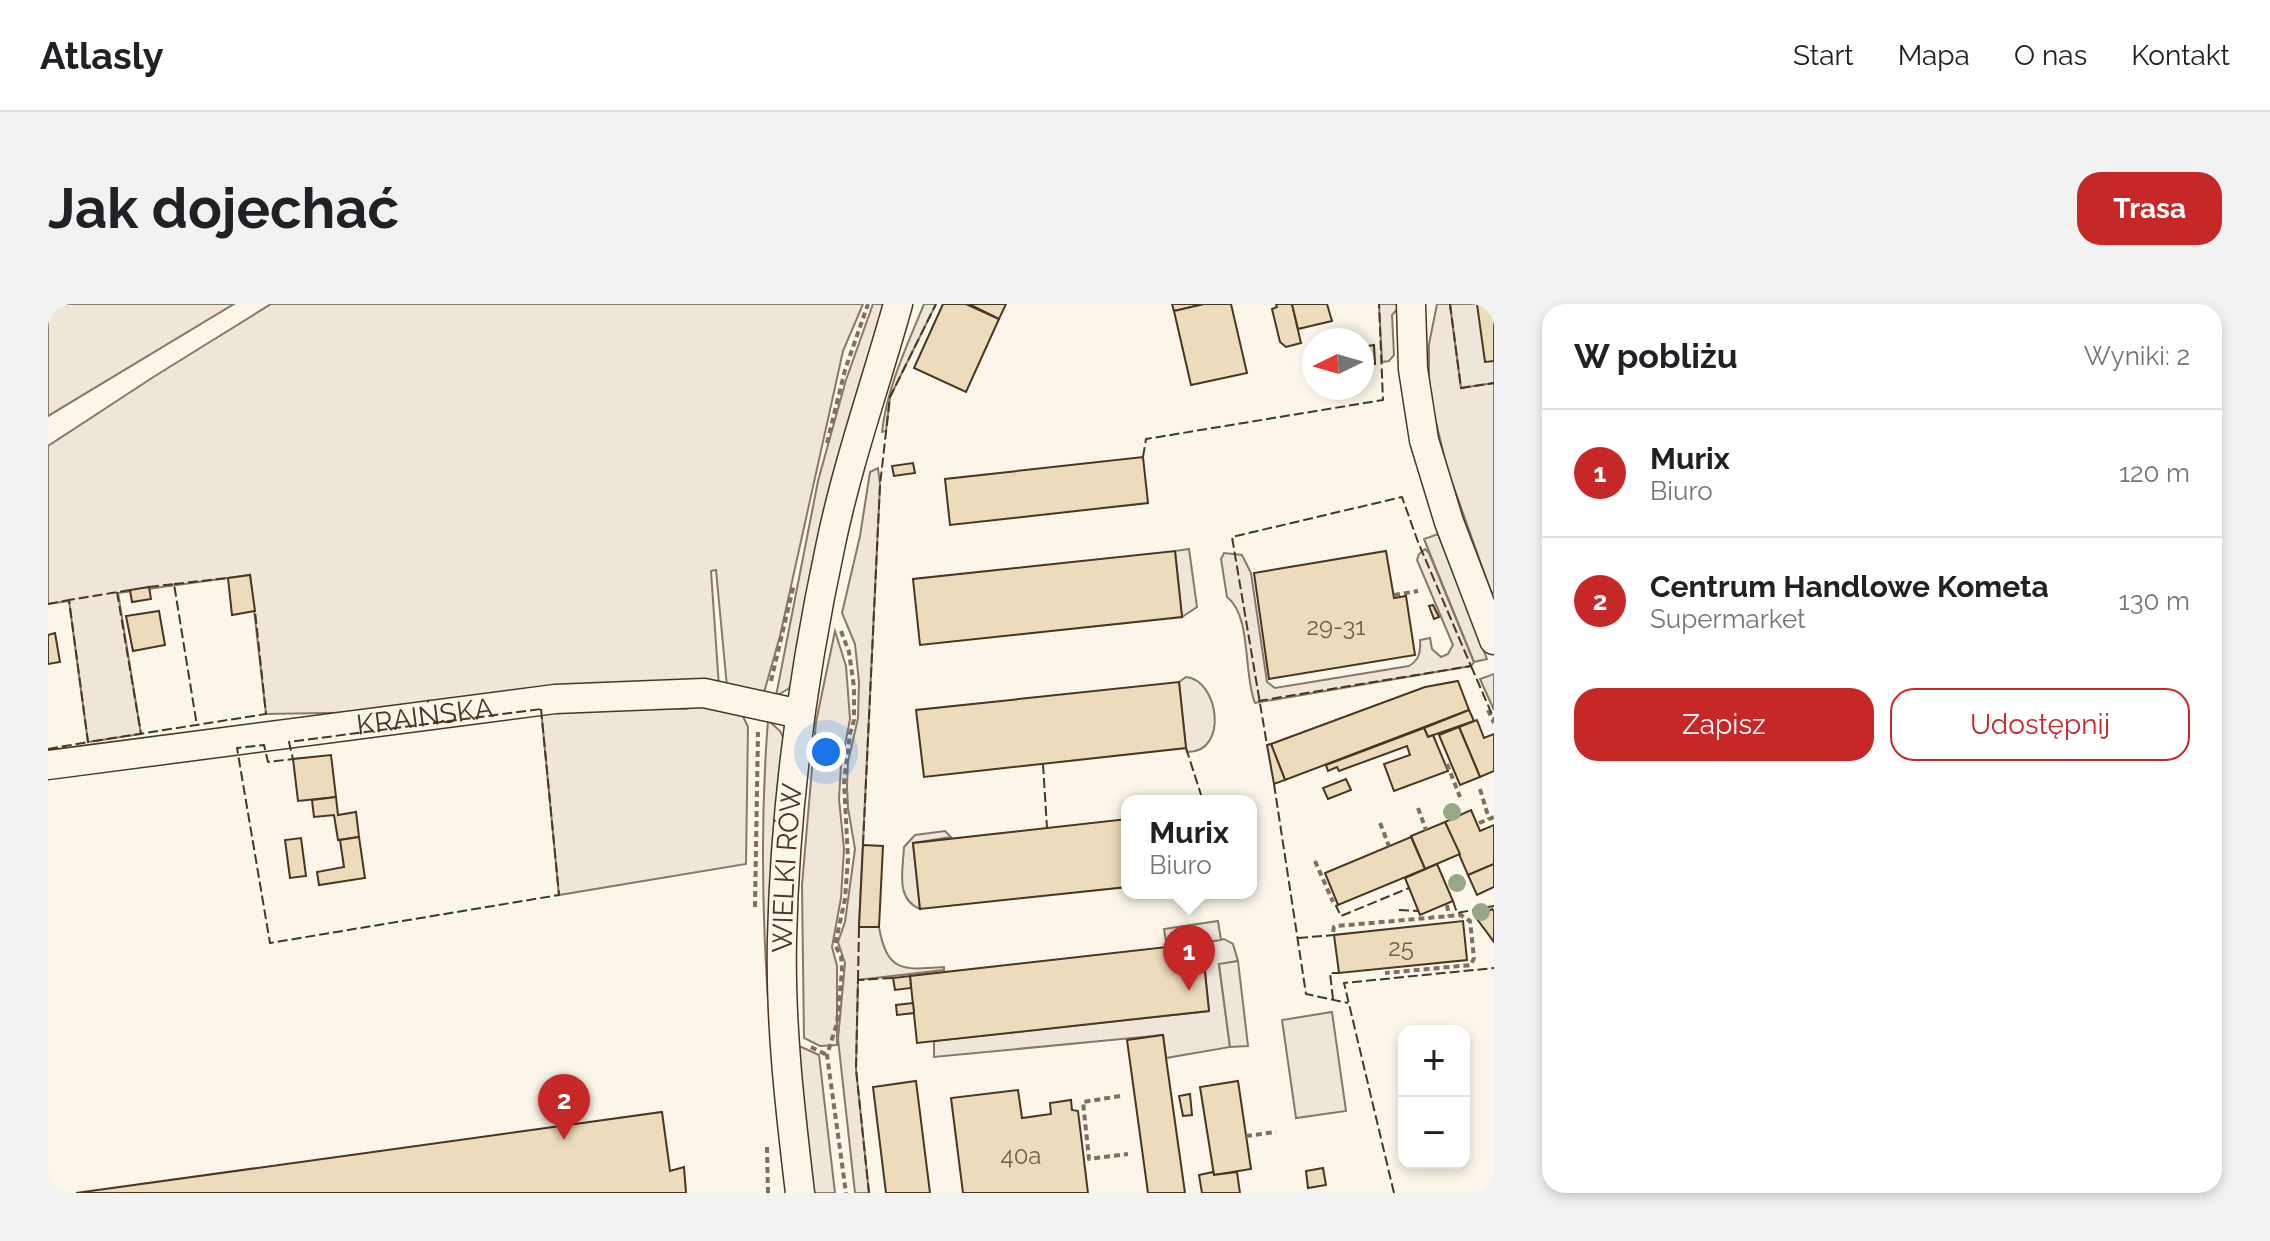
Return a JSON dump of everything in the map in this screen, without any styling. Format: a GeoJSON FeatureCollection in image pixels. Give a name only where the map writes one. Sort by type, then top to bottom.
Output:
{"type":"FeatureCollection","features":[{"type":"Feature","properties":{"kind":"street","name":"WIELKI RÓW"},"geometry":{"type":"LineString","coordinates":[[800,1193],[784,1041],[782,942],[785,847],[800,714],[831,542],[898,304]]}},
{"type":"Feature","properties":{"kind":"street"},"geometry":{"type":"LineString","coordinates":[[1411,304],[1413,369],[1424,440],[1449,522],[1494,640]]}},
{"type":"Feature","properties":{"kind":"street","name":"KRAIŃSKA"},"geometry":{"type":"LineString","coordinates":[[48,765],[555,699],[704,693],[800,714]]}},
{"type":"Feature","properties":{"kind":"path"},"geometry":{"type":"LineString","coordinates":[[1394,595],[1418,591]]}},
{"type":"Feature","properties":{"kind":"path"},"geometry":{"type":"LineString","coordinates":[[840,627],[849,652],[854,687],[854,720],[844,782],[848,859],[845,899],[835,945],[841,956],[842,970],[837,1023],[827,1055],[846,1193]]}},
{"type":"Feature","properties":{"kind":"path"},"geometry":{"type":"LineString","coordinates":[[1488,710],[1494,723]]}},
{"type":"Feature","properties":{"kind":"path"},"geometry":{"type":"LineString","coordinates":[[1447,764],[1460,797]]}},
{"type":"Feature","properties":{"kind":"path"},"geometry":{"type":"LineString","coordinates":[[1479,823],[1491,818],[1480,789]]}},
{"type":"Feature","properties":{"kind":"path"},"geometry":{"type":"LineString","coordinates":[[1418,808],[1426,830]]}},
{"type":"Feature","properties":{"kind":"path"},"geometry":{"type":"LineString","coordinates":[[1380,823],[1389,846]]}},
{"type":"Feature","properties":{"kind":"path"},"geometry":{"type":"LineString","coordinates":[[1315,861],[1333,902]]}},
{"type":"Feature","properties":{"kind":"path"},"geometry":{"type":"LineString","coordinates":[[1447,905],[1449,916]]}},
{"type":"Feature","properties":{"kind":"path"},"geometry":{"type":"LineString","coordinates":[[1333,932],[1337,926],[1461,915],[1470,921],[1474,958],[1471,965],[1385,973]]}},
{"type":"Feature","properties":{"kind":"path"},"geometry":{"type":"LineString","coordinates":[[799,1040],[827,1055]]}},
{"type":"Feature","properties":{"kind":"path"},"geometry":{"type":"LineString","coordinates":[[1120,1096],[1083,1102],[1089,1159],[1128,1154]]}},
{"type":"Feature","properties":{"kind":"path"},"geometry":{"type":"LineString","coordinates":[[1246,1136],[1276,1132]]}},
{"type":"Feature","properties":{"kind":"path"},"geometry":{"type":"LineString","coordinates":[[767,1137],[768,1193]]}},
{"type":"Feature","properties":{"kind":"shaded area"},"geometry":{"type":"Polygon","coordinates":[[[48,304],[234,304],[48,416],[48,304]]]}},
{"type":"Feature","properties":{"kind":"shaded area"},"geometry":{"type":"Polygon","coordinates":[[[271,304],[863,304],[843,351],[780,636],[763,696],[727,687],[716,570],[711,571],[719,687],[385,712],[266,714],[250,575],[118,593],[141,734],[88,742],[69,601],[48,604],[48,446],[271,304]]]}},
{"type":"Feature","properties":{"kind":"shaded area"},"geometry":{"type":"Polygon","coordinates":[[[873,304],[889,304],[792,684],[776,696],[818,481],[846,380],[873,304]]]}},
{"type":"Feature","properties":{"kind":"shaded area"},"geometry":{"type":"Polygon","coordinates":[[[924,304],[936,304],[890,397],[886,431],[882,432],[893,383],[924,304]]]}},
{"type":"Feature","properties":{"kind":"shaded area"},"geometry":{"type":"Polygon","coordinates":[[[1379,304],[1398,304],[1399,307],[1392,315],[1394,355],[1389,361],[1382,362],[1379,304]]]}},
{"type":"Feature","properties":{"kind":"shaded area"},"geometry":{"type":"Polygon","coordinates":[[[1437,304],[1450,304],[1461,387],[1494,383],[1494,593],[1491,592],[1447,468],[1429,393],[1429,344],[1437,304]]]}},
{"type":"Feature","properties":{"kind":"shaded area"},"geometry":{"type":"Polygon","coordinates":[[[1450,304],[1494,304],[1494,383],[1461,388],[1450,304]]]}},
{"type":"Feature","properties":{"kind":"shaded area"},"geometry":{"type":"Polygon","coordinates":[[[878,468],[880,485],[859,926],[879,927],[887,953],[900,965],[908,968],[944,967],[944,970],[858,980],[856,1069],[869,1193],[855,1193],[838,1039],[845,963],[838,942],[845,922],[855,849],[847,786],[848,762],[858,718],[859,682],[855,644],[842,613],[860,536],[870,472],[878,468]]]}},
{"type":"Feature","properties":{"kind":"shaded area"},"geometry":{"type":"Polygon","coordinates":[[[1438,534],[1487,659],[1474,662],[1424,539],[1438,534]]]}},
{"type":"Feature","properties":{"kind":"shaded area"},"geometry":{"type":"Polygon","coordinates":[[[1189,549],[1197,607],[1182,617],[1175,551],[1189,549]]]}},
{"type":"Feature","properties":{"kind":"shaded area"},"geometry":{"type":"Polygon","coordinates":[[[1425,549],[1474,662],[1471,666],[1255,703],[1244,631],[1235,606],[1227,597],[1221,559],[1224,553],[1242,555],[1251,573],[1267,682],[1275,688],[1409,666],[1419,655],[1420,640],[1430,638],[1432,649],[1441,657],[1448,654],[1453,645],[1417,560],[1425,549]]]}},
{"type":"Feature","properties":{"kind":"shaded area"},"geometry":{"type":"Polygon","coordinates":[[[835,631],[846,666],[850,719],[841,766],[839,799],[844,849],[841,898],[832,947],[837,966],[837,1045],[820,1046],[804,1038],[802,885],[816,722],[835,631]]]}},
{"type":"Feature","properties":{"kind":"shaded area"},"geometry":{"type":"Polygon","coordinates":[[[1494,674],[1494,710],[1480,679],[1494,674]]]}},
{"type":"Feature","properties":{"kind":"shaded area"},"geometry":{"type":"Polygon","coordinates":[[[1186,677],[1197,681],[1206,690],[1215,716],[1209,741],[1200,749],[1187,752],[1179,682],[1186,677]]]}},
{"type":"Feature","properties":{"kind":"shaded area"},"geometry":{"type":"Polygon","coordinates":[[[598,703],[686,709],[703,704],[741,712],[748,727],[746,864],[559,895],[541,709],[598,703]]]}},
{"type":"Feature","properties":{"kind":"shaded area"},"geometry":{"type":"Polygon","coordinates":[[[768,720],[784,739],[770,1027],[763,874],[768,720]]]}},
{"type":"Feature","properties":{"kind":"shaded area"},"geometry":{"type":"Polygon","coordinates":[[[945,831],[951,837],[913,843],[920,909],[912,904],[904,891],[904,847],[915,835],[945,831]]]}},
{"type":"Feature","properties":{"kind":"shaded area"},"geometry":{"type":"Polygon","coordinates":[[[1218,921],[1221,940],[1167,948],[1164,929],[1218,921]]]}},
{"type":"Feature","properties":{"kind":"shaded area"},"geometry":{"type":"Polygon","coordinates":[[[1224,939],[1233,944],[1238,961],[1219,965],[1230,1047],[1166,1058],[1163,1035],[934,1057],[934,1041],[1209,1011],[1202,943],[1224,939]]]}},
{"type":"Feature","properties":{"kind":"shaded area"},"geometry":{"type":"Polygon","coordinates":[[[1238,961],[1248,1046],[1230,1047],[1219,964],[1238,961]]]}},
{"type":"Feature","properties":{"kind":"shaded area"},"geometry":{"type":"Polygon","coordinates":[[[1332,1012],[1346,1111],[1296,1118],[1282,1020],[1332,1012]]]}},
{"type":"Feature","properties":{"kind":"shaded area"},"geometry":{"type":"Polygon","coordinates":[[[797,1045],[819,1055],[835,1193],[814,1193],[797,1045]]]}},
{"type":"Feature","properties":{"kind":"building"},"geometry":{"type":"Polygon","coordinates":[[[943,304],[966,304],[999,319],[966,392],[914,368],[943,304]]]}},
{"type":"Feature","properties":{"kind":"building"},"geometry":{"type":"Polygon","coordinates":[[[969,304],[1006,304],[999,319],[969,304]]]}},
{"type":"Feature","properties":{"kind":"building"},"geometry":{"type":"Polygon","coordinates":[[[1172,304],[1204,304],[1174,311],[1172,304]]]}},
{"type":"Feature","properties":{"kind":"building"},"geometry":{"type":"Polygon","coordinates":[[[1204,304],[1231,304],[1247,373],[1191,385],[1174,311],[1204,304]]]}},
{"type":"Feature","properties":{"kind":"building"},"geometry":{"type":"Polygon","coordinates":[[[1276,304],[1292,304],[1301,343],[1286,347],[1280,342],[1272,309],[1277,307],[1276,304]]]}},
{"type":"Feature","properties":{"kind":"building"},"geometry":{"type":"Polygon","coordinates":[[[1292,304],[1327,304],[1332,321],[1298,329],[1292,304]]]}},
{"type":"Feature","properties":{"kind":"building"},"geometry":{"type":"Polygon","coordinates":[[[1477,304],[1494,304],[1494,361],[1485,362],[1477,304]]]}},
{"type":"Feature","properties":{"kind":"building"},"geometry":{"type":"Polygon","coordinates":[[[1143,457],[1148,503],[950,525],[945,479],[1143,457]]]}},
{"type":"Feature","properties":{"kind":"building"},"geometry":{"type":"Polygon","coordinates":[[[913,463],[915,473],[894,476],[892,466],[913,463]]]}},
{"type":"Feature","properties":{"kind":"building"},"geometry":{"type":"Polygon","coordinates":[[[1175,551],[1182,617],[920,645],[913,579],[1175,551]]]}},
{"type":"Feature","properties":{"kind":"building"},"geometry":{"type":"Polygon","coordinates":[[[1386,551],[1394,598],[1406,596],[1415,655],[1269,679],[1254,573],[1386,551]]]}},
{"type":"Feature","properties":{"kind":"building"},"geometry":{"type":"Polygon","coordinates":[[[250,575],[255,611],[232,615],[228,578],[250,575]]]}},
{"type":"Feature","properties":{"kind":"building"},"geometry":{"type":"Polygon","coordinates":[[[149,587],[151,599],[132,602],[130,590],[149,587]]]}},
{"type":"Feature","properties":{"kind":"building"},"geometry":{"type":"Polygon","coordinates":[[[1433,605],[1439,617],[1434,619],[1429,606],[1433,605]]]}},
{"type":"Feature","properties":{"kind":"building"},"geometry":{"type":"Polygon","coordinates":[[[159,611],[165,645],[133,651],[126,616],[159,611]]]}},
{"type":"Feature","properties":{"kind":"building"},"geometry":{"type":"Polygon","coordinates":[[[55,633],[60,662],[48,664],[48,635],[55,633]]]}},
{"type":"Feature","properties":{"kind":"building"},"geometry":{"type":"Polygon","coordinates":[[[1458,681],[1469,710],[1285,780],[1271,744],[1425,687],[1458,681]]]}},
{"type":"Feature","properties":{"kind":"building"},"geometry":{"type":"Polygon","coordinates":[[[1179,682],[1186,748],[924,777],[916,710],[1179,682]]]}},
{"type":"Feature","properties":{"kind":"building"},"geometry":{"type":"Polygon","coordinates":[[[1469,710],[1474,721],[1428,737],[1424,728],[1469,710]]]}},
{"type":"Feature","properties":{"kind":"building"},"geometry":{"type":"Polygon","coordinates":[[[1477,720],[1484,738],[1494,734],[1494,771],[1480,777],[1459,727],[1477,720]]]}},
{"type":"Feature","properties":{"kind":"building"},"geometry":{"type":"Polygon","coordinates":[[[1459,727],[1480,777],[1460,785],[1439,735],[1459,727]]]}},
{"type":"Feature","properties":{"kind":"building"},"geometry":{"type":"Polygon","coordinates":[[[1424,728],[1428,737],[1433,735],[1448,771],[1394,791],[1384,764],[1410,755],[1407,746],[1339,771],[1337,767],[1328,771],[1326,765],[1424,728]]]}},
{"type":"Feature","properties":{"kind":"building"},"geometry":{"type":"Polygon","coordinates":[[[1271,744],[1285,780],[1274,784],[1267,745],[1271,744]]]}},
{"type":"Feature","properties":{"kind":"building"},"geometry":{"type":"Polygon","coordinates":[[[331,755],[336,797],[298,801],[293,759],[331,755]]]}},
{"type":"Feature","properties":{"kind":"building"},"geometry":{"type":"Polygon","coordinates":[[[1346,779],[1351,790],[1328,799],[1323,788],[1346,779]]]}},
{"type":"Feature","properties":{"kind":"building"},"geometry":{"type":"Polygon","coordinates":[[[336,797],[338,815],[356,812],[359,837],[338,840],[334,815],[314,817],[312,800],[336,797]]]}},
{"type":"Feature","properties":{"kind":"building"},"geometry":{"type":"Polygon","coordinates":[[[1471,810],[1480,831],[1494,825],[1494,864],[1468,875],[1445,822],[1471,810]]]}},
{"type":"Feature","properties":{"kind":"building"},"geometry":{"type":"Polygon","coordinates":[[[1121,820],[1121,888],[920,909],[913,843],[1121,820]]]}},
{"type":"Feature","properties":{"kind":"building"},"geometry":{"type":"Polygon","coordinates":[[[1445,822],[1460,854],[1425,869],[1411,836],[1445,822]]]}},
{"type":"Feature","properties":{"kind":"building"},"geometry":{"type":"Polygon","coordinates":[[[359,837],[365,878],[319,885],[317,872],[344,867],[340,840],[359,837]]]}},
{"type":"Feature","properties":{"kind":"building"},"geometry":{"type":"Polygon","coordinates":[[[1411,837],[1425,869],[1338,905],[1325,873],[1411,837]]]}},
{"type":"Feature","properties":{"kind":"building"},"geometry":{"type":"Polygon","coordinates":[[[301,838],[306,876],[290,878],[285,840],[301,838]]]}},
{"type":"Feature","properties":{"kind":"building"},"geometry":{"type":"Polygon","coordinates":[[[863,845],[883,846],[879,927],[859,927],[863,845]]]}},
{"type":"Feature","properties":{"kind":"building"},"geometry":{"type":"Polygon","coordinates":[[[1437,864],[1453,901],[1420,915],[1405,878],[1437,864]]]}},
{"type":"Feature","properties":{"kind":"building"},"geometry":{"type":"Polygon","coordinates":[[[1494,864],[1494,887],[1477,895],[1468,875],[1494,864]]]}},
{"type":"Feature","properties":{"kind":"building"},"geometry":{"type":"Polygon","coordinates":[[[1492,909],[1494,911],[1494,942],[1477,919],[1492,909]]]}},
{"type":"Feature","properties":{"kind":"building"},"geometry":{"type":"Polygon","coordinates":[[[1463,921],[1467,960],[1339,973],[1334,935],[1463,921]]]}},
{"type":"Feature","properties":{"kind":"building"},"geometry":{"type":"Polygon","coordinates":[[[1202,943],[1209,1011],[917,1043],[910,976],[1202,943]]]}},
{"type":"Feature","properties":{"kind":"building"},"geometry":{"type":"Polygon","coordinates":[[[910,976],[911,988],[895,990],[893,978],[910,976]]]}},
{"type":"Feature","properties":{"kind":"building"},"geometry":{"type":"Polygon","coordinates":[[[913,1003],[914,1013],[897,1015],[896,1005],[913,1003]]]}},
{"type":"Feature","properties":{"kind":"building"},"geometry":{"type":"Polygon","coordinates":[[[1163,1035],[1185,1193],[1148,1193],[1127,1040],[1163,1035]]]}},
{"type":"Feature","properties":{"kind":"building"},"geometry":{"type":"Polygon","coordinates":[[[916,1081],[930,1193],[886,1193],[873,1087],[916,1081]]]}},
{"type":"Feature","properties":{"kind":"building"},"geometry":{"type":"Polygon","coordinates":[[[1238,1081],[1251,1169],[1214,1175],[1200,1087],[1238,1081]]]}},
{"type":"Feature","properties":{"kind":"building"},"geometry":{"type":"Polygon","coordinates":[[[1018,1090],[1022,1118],[1051,1114],[1050,1103],[1071,1100],[1072,1110],[1078,1111],[1088,1193],[963,1193],[951,1098],[1018,1090]]]}},
{"type":"Feature","properties":{"kind":"building"},"geometry":{"type":"Polygon","coordinates":[[[1190,1094],[1192,1115],[1183,1116],[1179,1096],[1190,1094]]]}},
{"type":"Feature","properties":{"kind":"building"},"geometry":{"type":"Polygon","coordinates":[[[662,1112],[670,1171],[684,1167],[686,1193],[76,1193],[662,1112]]]}},
{"type":"Feature","properties":{"kind":"building"},"geometry":{"type":"Polygon","coordinates":[[[1323,1168],[1326,1185],[1308,1188],[1306,1171],[1323,1168]]]}},
{"type":"Feature","properties":{"kind":"building"},"geometry":{"type":"Polygon","coordinates":[[[1213,1172],[1214,1175],[1237,1172],[1240,1193],[1202,1193],[1199,1175],[1213,1172]]]}},
{"type":"Feature","properties":{"kind":"fence"},"geometry":{"type":"LineString","coordinates":[[863,845],[880,485],[890,397],[936,304]]}},
{"type":"Feature","properties":{"kind":"fence"},"geometry":{"type":"LineString","coordinates":[[1143,457],[1146,439],[1383,400],[1379,304]]}},
{"type":"Feature","properties":{"kind":"fence"},"geometry":{"type":"LineString","coordinates":[[1450,304],[1461,388],[1494,383]]}},
{"type":"Feature","properties":{"kind":"fence"},"geometry":{"type":"LineString","coordinates":[[1258,701],[1471,666],[1402,497],[1232,537],[1267,745]]}},
{"type":"Feature","properties":{"kind":"fence"},"geometry":{"type":"LineString","coordinates":[[174,584],[228,578]]}},
{"type":"Feature","properties":{"kind":"fence"},"geometry":{"type":"LineString","coordinates":[[149,587],[174,584],[197,726]]}},
{"type":"Feature","properties":{"kind":"fence"},"geometry":{"type":"LineString","coordinates":[[130,590],[69,600],[88,742],[266,714],[255,611]]}},
{"type":"Feature","properties":{"kind":"fence"},"geometry":{"type":"LineString","coordinates":[[117,592],[141,734]]}},
{"type":"Feature","properties":{"kind":"fence"},"geometry":{"type":"LineString","coordinates":[[48,604],[69,600]]}},
{"type":"Feature","properties":{"kind":"fence"},"geometry":{"type":"LineString","coordinates":[[1471,666],[1494,719]]}},
{"type":"Feature","properties":{"kind":"fence"},"geometry":{"type":"LineString","coordinates":[[541,709],[559,895],[270,943],[237,748],[264,745],[268,762],[293,759],[289,742],[541,709]]}},
{"type":"Feature","properties":{"kind":"fence"},"geometry":{"type":"LineString","coordinates":[[48,749],[88,742]]}},
{"type":"Feature","properties":{"kind":"fence"},"geometry":{"type":"LineString","coordinates":[[1186,748],[1201,795]]}},
{"type":"Feature","properties":{"kind":"fence"},"geometry":{"type":"LineString","coordinates":[[1043,764],[1047,828]]}},
{"type":"Feature","properties":{"kind":"fence"},"geometry":{"type":"LineString","coordinates":[[1274,784],[1306,994],[1348,1003]]}},
{"type":"Feature","properties":{"kind":"fence"},"geometry":{"type":"LineString","coordinates":[[1338,905],[1341,916],[1409,888]]}},
{"type":"Feature","properties":{"kind":"fence"},"geometry":{"type":"LineString","coordinates":[[1453,901],[1457,913],[1494,906]]}},
{"type":"Feature","properties":{"kind":"fence"},"geometry":{"type":"LineString","coordinates":[[1399,910],[1419,911]]}},
{"type":"Feature","properties":{"kind":"fence"},"geometry":{"type":"LineString","coordinates":[[858,980],[859,927]]}},
{"type":"Feature","properties":{"kind":"fence"},"geometry":{"type":"LineString","coordinates":[[1298,938],[1334,935]]}},
{"type":"Feature","properties":{"kind":"fence"},"geometry":{"type":"LineString","coordinates":[[1394,1193],[1344,983],[1494,968]]}},
{"type":"Feature","properties":{"kind":"fence"},"geometry":{"type":"LineString","coordinates":[[1333,999],[1330,973],[1339,973]]}},
{"type":"Feature","properties":{"kind":"fence"},"geometry":{"type":"LineString","coordinates":[[869,1193],[856,1069],[858,980],[893,978]]}},
{"type":"Feature","properties":{"kind":"place","name":"Murix"},"geometry":{"type":"Point","coordinates":[1189,991]}},
{"type":"Feature","properties":{"kind":"place","name":"Centrum Handlowe Kometa"},"geometry":{"type":"Point","coordinates":[564,1140]}}]}
